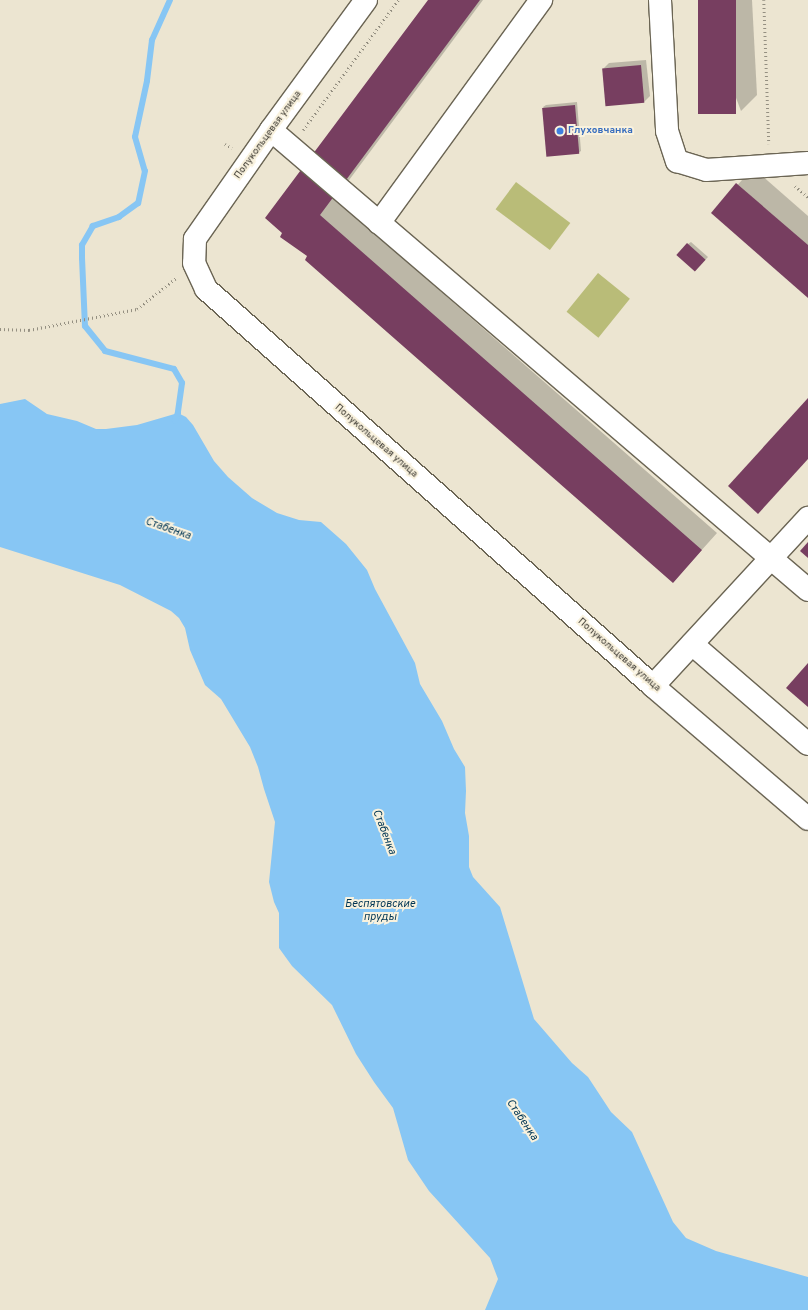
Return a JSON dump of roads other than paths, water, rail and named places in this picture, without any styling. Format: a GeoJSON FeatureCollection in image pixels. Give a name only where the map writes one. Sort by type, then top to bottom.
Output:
{"type":"FeatureCollection","features":[{"type":"Feature","properties":{"kind":"main road","name":"Полукольцевая улица"},"geometry":{"type":"LineString","coordinates":[[366,0],[271,130],[195,239],[194,264],[206,289],[232,314],[653,686],[808,819]]}},
{"type":"Feature","properties":{"kind":"main road"},"geometry":{"type":"LineString","coordinates":[[379,222],[541,0]]}},
{"type":"Feature","properties":{"kind":"main road"},"geometry":{"type":"LineString","coordinates":[[660,0],[667,131],[677,161],[706,170],[808,163]]}},
{"type":"Feature","properties":{"kind":"main road"},"geometry":{"type":"LineString","coordinates":[[271,130],[808,590]]}},
{"type":"Feature","properties":{"kind":"main road"},"geometry":{"type":"LineString","coordinates":[[653,686],[808,518]]}},
{"type":"Feature","properties":{"kind":"main road"},"geometry":{"type":"LineString","coordinates":[[692,644],[808,744]]}},
{"type":"Feature","properties":{"kind":"water","name":"Беспятовские пруды"},"geometry":{"type":"Polygon","coordinates":[[[25,399],[47,414],[77,421],[96,429],[137,425],[178,413],[186,417],[193,425],[214,461],[228,477],[252,498],[277,513],[299,520],[321,522],[346,544],[367,570],[375,589],[415,663],[420,684],[442,721],[454,749],[465,767],[465,813],[469,836],[469,867],[473,877],[500,907],[534,1019],[572,1063],[588,1077],[611,1112],[632,1132],[673,1222],[686,1238],[716,1251],[808,1277],[808,1310],[485,1310],[498,1279],[490,1258],[429,1191],[408,1160],[393,1108],[356,1054],[332,1005],[292,966],[279,948],[279,913],[274,902],[269,882],[275,822],[258,767],[250,747],[221,699],[205,685],[190,650],[185,628],[179,618],[171,611],[120,585],[0,547],[0,404],[25,399]]]}},
{"type":"Feature","properties":{"kind":"waterway"},"geometry":{"type":"LineString","coordinates":[[170,0],[152,40],[147,81],[135,137],[145,171],[138,203],[119,217],[93,226],[82,245],[82,258],[85,326],[105,351],[174,369],[182,383],[178,413],[175,420]]}},
{"type":"Feature","properties":{"kind":"place","name":"Глуховчанка"},"geometry":{"type":"Point","coordinates":[560,131]}},
{"type":"Feature","properties":{"kind":"water label","name":"Стабенка"},"geometry":{"type":"Point","coordinates":[168,529]}},
{"type":"Feature","properties":{"kind":"water label","name":"Стабенка"},"geometry":{"type":"Point","coordinates":[384,832]}},
{"type":"Feature","properties":{"kind":"water label","name":"Стабенка"},"geometry":{"type":"Point","coordinates":[522,1120]}}]}
